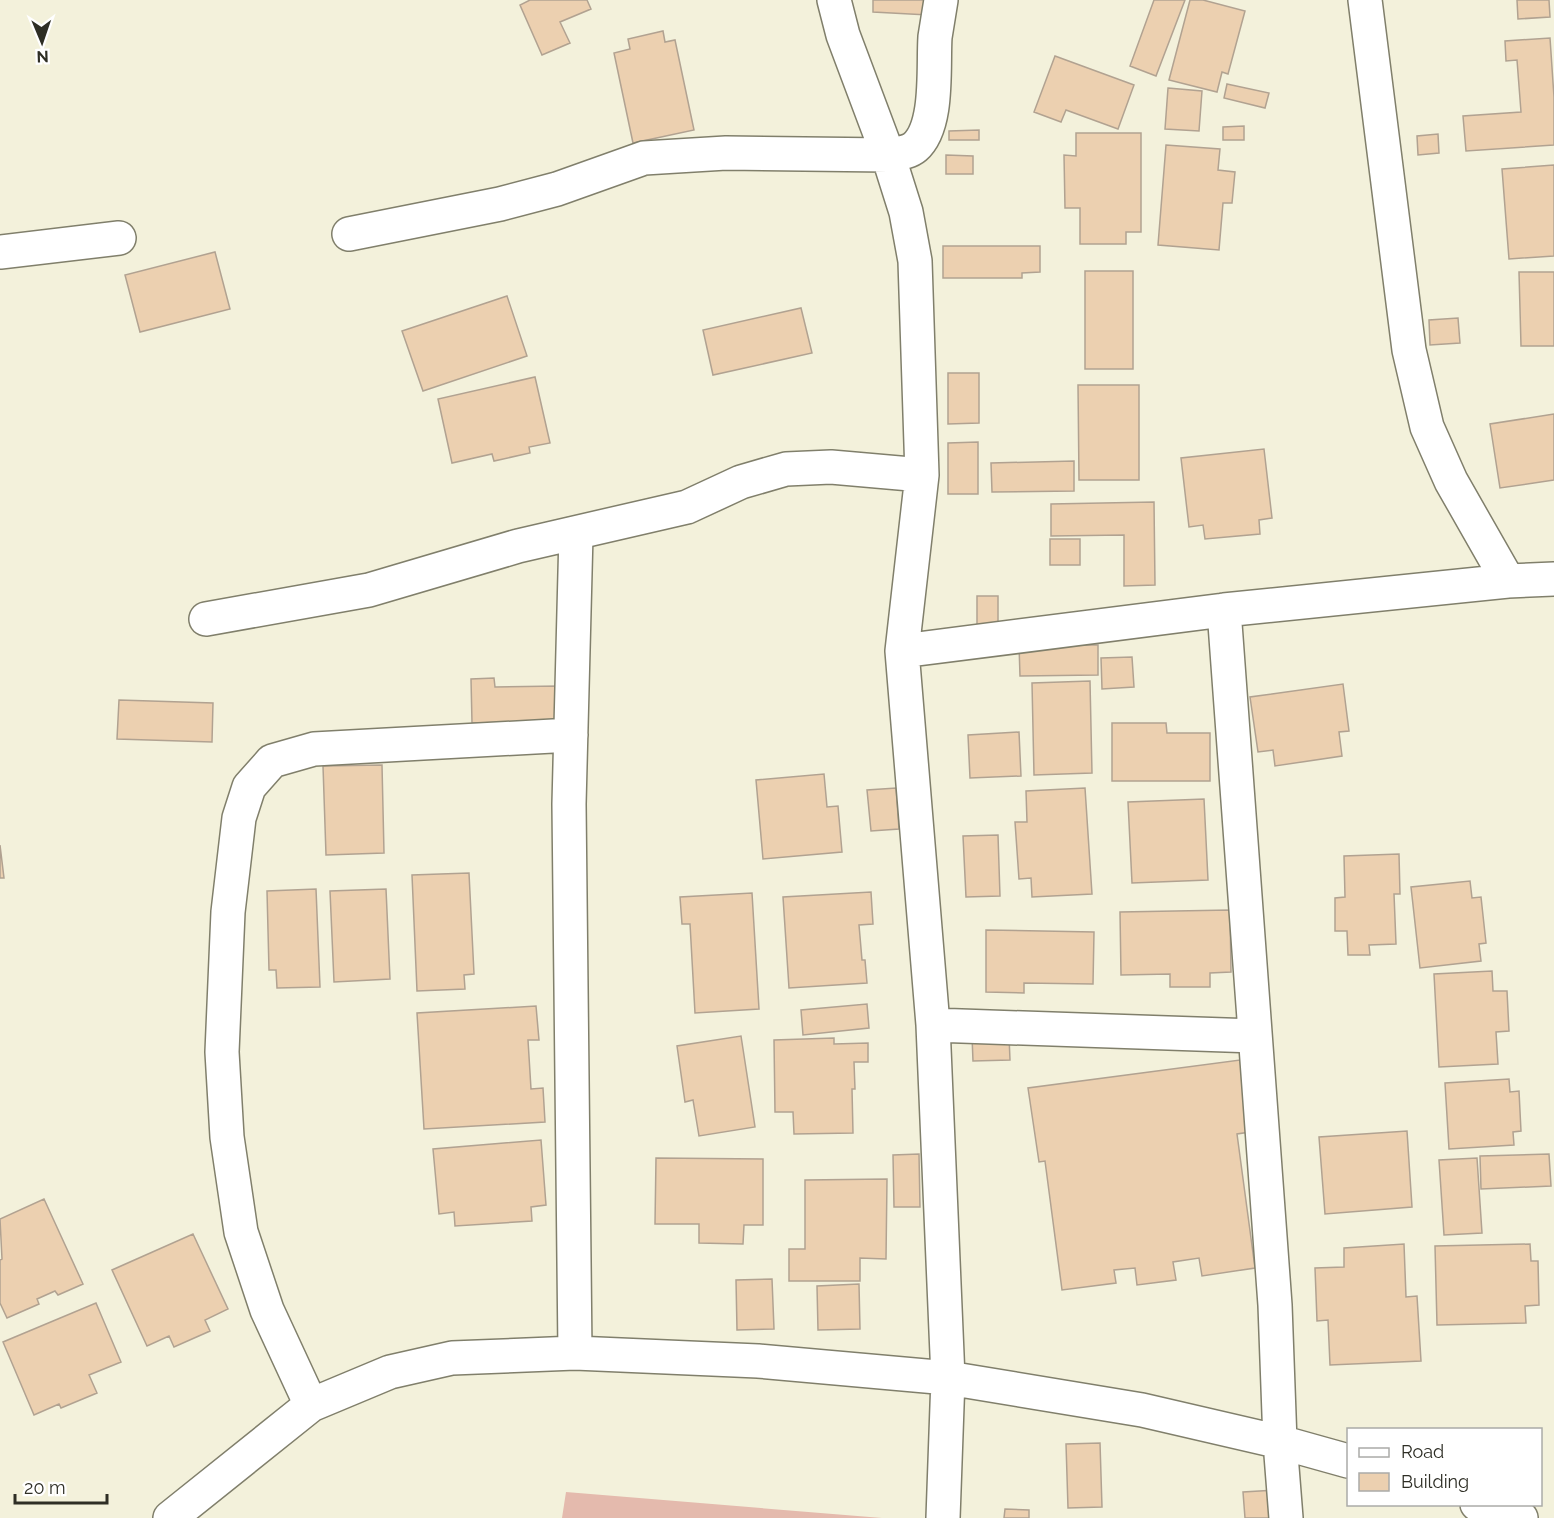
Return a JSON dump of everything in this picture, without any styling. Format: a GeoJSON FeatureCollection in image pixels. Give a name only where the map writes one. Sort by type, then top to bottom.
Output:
{"type":"FeatureCollection","features":[{"type":"Feature","properties":{"kind":"street"},"geometry":{"type":"LineString","coordinates":[[834,0],[843,35],[888,155],[906,212],[915,261],[922,475],[902,651],[933,1025],[948,1378],[943,1518]]}},
{"type":"Feature","properties":{"kind":"street"},"geometry":{"type":"LineString","coordinates":[[349,234],[500,204],[546,192],[644,158],[726,153],[888,155],[910,150],[923,139],[928,124],[933,97],[936,37],[941,0]]}},
{"type":"Feature","properties":{"kind":"street"},"geometry":{"type":"LineString","coordinates":[[1365,0],[1409,350],[1427,427],[1451,481],[1508,581]]}},
{"type":"Feature","properties":{"kind":"street"},"geometry":{"type":"LineString","coordinates":[[0,252],[119,238]]}},
{"type":"Feature","properties":{"kind":"street"},"geometry":{"type":"LineString","coordinates":[[206,620],[369,590],[518,546],[687,507],[741,482],[786,469],[831,467],[922,475]]}},
{"type":"Feature","properties":{"kind":"street"},"geometry":{"type":"LineString","coordinates":[[575,1353],[569,816],[576,534]]}},
{"type":"Feature","properties":{"kind":"street"},"geometry":{"type":"LineString","coordinates":[[902,651],[1224,610],[1508,581],[1554,579]]}},
{"type":"Feature","properties":{"kind":"street"},"geometry":{"type":"LineString","coordinates":[[1224,610],[1275,1305],[1280,1442],[1286,1518]]}},
{"type":"Feature","properties":{"kind":"street"},"geometry":{"type":"LineString","coordinates":[[311,1405],[267,1310],[241,1232],[227,1137],[222,1052],[228,912],[239,818],[249,787],[272,761],[314,748],[571,735]]}},
{"type":"Feature","properties":{"kind":"street"},"geometry":{"type":"LineString","coordinates":[[933,1025],[1255,1036]]}},
{"type":"Feature","properties":{"kind":"street"},"geometry":{"type":"LineString","coordinates":[[170,1518],[311,1405],[390,1372],[452,1358],[575,1353],[758,1361],[948,1378],[1142,1410],[1280,1442],[1347,1461]]}},
{"type":"Feature","properties":{"kind":"street"},"geometry":{"type":"LineString","coordinates":[[1483,1506],[1521,1518]]}},
{"type":"Feature","properties":{"kind":"shaded area"},"geometry":{"type":"Polygon","coordinates":[[[566,1492],[882,1518],[562,1518],[566,1492]]]}},
{"type":"Feature","properties":{"kind":"building"},"geometry":{"type":"Polygon","coordinates":[[[530,0],[587,0],[591,9],[560,22],[570,43],[542,55],[520,5],[530,0]]]}},
{"type":"Feature","properties":{"kind":"building"},"geometry":{"type":"Polygon","coordinates":[[[873,0],[929,0],[928,15],[873,12],[873,0]]]}},
{"type":"Feature","properties":{"kind":"building"},"geometry":{"type":"Polygon","coordinates":[[[1154,0],[1185,0],[1156,76],[1130,66],[1154,0]]]}},
{"type":"Feature","properties":{"kind":"building"},"geometry":{"type":"Polygon","coordinates":[[[1190,0],[1203,0],[1245,11],[1228,74],[1222,72],[1217,92],[1169,80],[1190,0]]]}},
{"type":"Feature","properties":{"kind":"building"},"geometry":{"type":"Polygon","coordinates":[[[1517,0],[1549,0],[1550,17],[1518,19],[1517,0]]]}},
{"type":"Feature","properties":{"kind":"building"},"geometry":{"type":"Polygon","coordinates":[[[663,31],[665,42],[675,40],[694,130],[633,143],[614,53],[630,49],[628,39],[663,31]]]}},
{"type":"Feature","properties":{"kind":"building"},"geometry":{"type":"Polygon","coordinates":[[[1550,38],[1554,145],[1466,151],[1463,116],[1521,112],[1517,60],[1506,61],[1505,41],[1550,38]]]}},
{"type":"Feature","properties":{"kind":"building"},"geometry":{"type":"Polygon","coordinates":[[[1055,56],[1134,85],[1118,129],[1066,110],[1061,122],[1034,112],[1055,56]]]}},
{"type":"Feature","properties":{"kind":"building"},"geometry":{"type":"Polygon","coordinates":[[[1227,84],[1269,93],[1265,108],[1224,98],[1227,84]]]}},
{"type":"Feature","properties":{"kind":"building"},"geometry":{"type":"Polygon","coordinates":[[[1168,88],[1202,91],[1199,131],[1165,129],[1168,88]]]}},
{"type":"Feature","properties":{"kind":"building"},"geometry":{"type":"Polygon","coordinates":[[[1244,126],[1244,140],[1223,140],[1223,127],[1244,126]]]}},
{"type":"Feature","properties":{"kind":"building"},"geometry":{"type":"Polygon","coordinates":[[[979,130],[979,140],[949,140],[949,131],[979,130]]]}},
{"type":"Feature","properties":{"kind":"building"},"geometry":{"type":"Polygon","coordinates":[[[1076,133],[1141,133],[1141,232],[1126,232],[1126,244],[1080,244],[1080,208],[1065,208],[1064,155],[1076,156],[1076,133]]]}},
{"type":"Feature","properties":{"kind":"building"},"geometry":{"type":"Polygon","coordinates":[[[1438,134],[1439,153],[1418,155],[1417,136],[1438,134]]]}},
{"type":"Feature","properties":{"kind":"building"},"geometry":{"type":"Polygon","coordinates":[[[1166,145],[1220,149],[1218,170],[1235,172],[1232,203],[1223,203],[1219,250],[1158,245],[1166,145]]]}},
{"type":"Feature","properties":{"kind":"building"},"geometry":{"type":"Polygon","coordinates":[[[946,155],[973,156],[973,174],[946,174],[946,155]]]}},
{"type":"Feature","properties":{"kind":"building"},"geometry":{"type":"Polygon","coordinates":[[[1554,165],[1554,256],[1509,259],[1502,169],[1554,165]]]}},
{"type":"Feature","properties":{"kind":"building"},"geometry":{"type":"Polygon","coordinates":[[[943,246],[1040,246],[1040,272],[1022,273],[1022,278],[943,278],[943,246]]]}},
{"type":"Feature","properties":{"kind":"building"},"geometry":{"type":"Polygon","coordinates":[[[215,252],[230,309],[140,332],[125,275],[215,252]]]}},
{"type":"Feature","properties":{"kind":"building"},"geometry":{"type":"Polygon","coordinates":[[[1085,271],[1133,271],[1133,369],[1085,369],[1085,271]]]}},
{"type":"Feature","properties":{"kind":"building"},"geometry":{"type":"Polygon","coordinates":[[[1519,272],[1554,272],[1554,346],[1521,346],[1519,272]]]}},
{"type":"Feature","properties":{"kind":"building"},"geometry":{"type":"Polygon","coordinates":[[[507,296],[527,356],[423,391],[402,331],[507,296]]]}},
{"type":"Feature","properties":{"kind":"building"},"geometry":{"type":"Polygon","coordinates":[[[801,308],[812,353],[713,375],[703,330],[801,308]]]}},
{"type":"Feature","properties":{"kind":"building"},"geometry":{"type":"Polygon","coordinates":[[[1458,318],[1460,343],[1430,345],[1429,320],[1458,318]]]}},
{"type":"Feature","properties":{"kind":"building"},"geometry":{"type":"Polygon","coordinates":[[[948,373],[979,373],[979,423],[948,424],[948,373]]]}},
{"type":"Feature","properties":{"kind":"building"},"geometry":{"type":"Polygon","coordinates":[[[535,377],[550,443],[529,447],[530,453],[494,461],[492,454],[452,463],[438,399],[535,377]]]}},
{"type":"Feature","properties":{"kind":"building"},"geometry":{"type":"Polygon","coordinates":[[[1078,385],[1139,385],[1139,480],[1079,480],[1078,385]]]}},
{"type":"Feature","properties":{"kind":"building"},"geometry":{"type":"Polygon","coordinates":[[[1554,414],[1554,480],[1500,488],[1490,424],[1554,414]]]}},
{"type":"Feature","properties":{"kind":"building"},"geometry":{"type":"Polygon","coordinates":[[[978,442],[978,494],[948,494],[948,443],[978,442]]]}},
{"type":"Feature","properties":{"kind":"building"},"geometry":{"type":"Polygon","coordinates":[[[1264,449],[1272,518],[1259,520],[1260,534],[1205,539],[1203,525],[1189,527],[1181,458],[1264,449]]]}},
{"type":"Feature","properties":{"kind":"building"},"geometry":{"type":"Polygon","coordinates":[[[1074,461],[1074,491],[992,492],[991,463],[1074,461]]]}},
{"type":"Feature","properties":{"kind":"building"},"geometry":{"type":"Polygon","coordinates":[[[1154,502],[1155,585],[1124,586],[1124,535],[1051,536],[1051,504],[1154,502]]]}},
{"type":"Feature","properties":{"kind":"building"},"geometry":{"type":"Polygon","coordinates":[[[1050,539],[1080,539],[1080,565],[1050,565],[1050,539]]]}},
{"type":"Feature","properties":{"kind":"building"},"geometry":{"type":"Polygon","coordinates":[[[977,596],[998,596],[998,625],[977,625],[977,596]]]}},
{"type":"Feature","properties":{"kind":"building"},"geometry":{"type":"Polygon","coordinates":[[[1019,645],[1098,645],[1098,675],[1020,676],[1019,645]]]}},
{"type":"Feature","properties":{"kind":"building"},"geometry":{"type":"Polygon","coordinates":[[[1132,657],[1134,687],[1102,689],[1101,658],[1132,657]]]}},
{"type":"Feature","properties":{"kind":"building"},"geometry":{"type":"Polygon","coordinates":[[[494,678],[495,687],[559,686],[560,721],[472,723],[471,679],[494,678]]]}},
{"type":"Feature","properties":{"kind":"building"},"geometry":{"type":"Polygon","coordinates":[[[1090,681],[1092,773],[1034,775],[1032,683],[1090,681]]]}},
{"type":"Feature","properties":{"kind":"building"},"geometry":{"type":"Polygon","coordinates":[[[1343,684],[1349,731],[1339,732],[1342,756],[1275,766],[1273,750],[1258,752],[1250,697],[1343,684]]]}},
{"type":"Feature","properties":{"kind":"building"},"geometry":{"type":"Polygon","coordinates":[[[119,700],[213,703],[212,742],[117,739],[119,700]]]}},
{"type":"Feature","properties":{"kind":"building"},"geometry":{"type":"Polygon","coordinates":[[[1112,723],[1166,723],[1167,733],[1210,733],[1210,781],[1112,781],[1112,723]]]}},
{"type":"Feature","properties":{"kind":"building"},"geometry":{"type":"Polygon","coordinates":[[[1019,732],[1021,776],[970,778],[968,735],[1019,732]]]}},
{"type":"Feature","properties":{"kind":"building"},"geometry":{"type":"Polygon","coordinates":[[[382,765],[384,853],[326,855],[323,766],[382,765]]]}},
{"type":"Feature","properties":{"kind":"building"},"geometry":{"type":"Polygon","coordinates":[[[824,774],[827,807],[838,806],[842,852],[763,859],[756,780],[824,774]]]}},
{"type":"Feature","properties":{"kind":"building"},"geometry":{"type":"Polygon","coordinates":[[[896,788],[899,829],[871,831],[867,790],[896,788]]]}},
{"type":"Feature","properties":{"kind":"building"},"geometry":{"type":"Polygon","coordinates":[[[1085,788],[1092,894],[1032,897],[1031,878],[1019,879],[1015,822],[1027,822],[1026,791],[1085,788]]]}},
{"type":"Feature","properties":{"kind":"building"},"geometry":{"type":"Polygon","coordinates":[[[1204,799],[1208,880],[1132,883],[1128,802],[1204,799]]]}},
{"type":"Feature","properties":{"kind":"building"},"geometry":{"type":"Polygon","coordinates":[[[998,835],[1000,896],[966,897],[963,836],[998,835]]]}},
{"type":"Feature","properties":{"kind":"building"},"geometry":{"type":"Polygon","coordinates":[[[0,845],[4,878],[0,878],[0,845]]]}},
{"type":"Feature","properties":{"kind":"building"},"geometry":{"type":"Polygon","coordinates":[[[1399,854],[1400,894],[1394,894],[1396,944],[1369,945],[1370,955],[1348,955],[1347,931],[1335,931],[1335,898],[1345,897],[1344,856],[1399,854]]]}},
{"type":"Feature","properties":{"kind":"building"},"geometry":{"type":"Polygon","coordinates":[[[469,873],[474,974],[464,975],[465,989],[417,991],[412,875],[469,873]]]}},
{"type":"Feature","properties":{"kind":"building"},"geometry":{"type":"Polygon","coordinates":[[[1470,881],[1472,898],[1481,897],[1486,943],[1479,944],[1481,961],[1420,968],[1411,887],[1470,881]]]}},
{"type":"Feature","properties":{"kind":"building"},"geometry":{"type":"Polygon","coordinates":[[[316,889],[320,987],[277,988],[276,970],[269,970],[267,891],[316,889]]]}},
{"type":"Feature","properties":{"kind":"building"},"geometry":{"type":"Polygon","coordinates":[[[386,889],[390,979],[334,982],[330,891],[386,889]]]}},
{"type":"Feature","properties":{"kind":"building"},"geometry":{"type":"Polygon","coordinates":[[[871,892],[873,924],[859,925],[862,960],[865,960],[867,983],[789,988],[783,897],[871,892]]]}},
{"type":"Feature","properties":{"kind":"building"},"geometry":{"type":"Polygon","coordinates":[[[752,893],[759,1009],[695,1013],[690,924],[682,924],[680,897],[752,893]]]}},
{"type":"Feature","properties":{"kind":"building"},"geometry":{"type":"Polygon","coordinates":[[[1230,910],[1231,972],[1210,973],[1210,987],[1170,987],[1170,974],[1121,975],[1120,912],[1230,910]]]}},
{"type":"Feature","properties":{"kind":"building"},"geometry":{"type":"Polygon","coordinates":[[[986,930],[1094,932],[1093,984],[1024,983],[1024,993],[986,992],[986,930]]]}},
{"type":"Feature","properties":{"kind":"building"},"geometry":{"type":"Polygon","coordinates":[[[1492,971],[1493,991],[1507,991],[1509,1031],[1496,1032],[1498,1064],[1439,1067],[1434,974],[1492,971]]]}},
{"type":"Feature","properties":{"kind":"building"},"geometry":{"type":"Polygon","coordinates":[[[867,1004],[869,1028],[803,1035],[801,1010],[867,1004]]]}},
{"type":"Feature","properties":{"kind":"building"},"geometry":{"type":"Polygon","coordinates":[[[536,1006],[539,1040],[528,1040],[531,1089],[543,1088],[545,1122],[424,1129],[417,1013],[536,1006]]]}},
{"type":"Feature","properties":{"kind":"building"},"geometry":{"type":"Polygon","coordinates":[[[741,1036],[755,1127],[699,1136],[693,1100],[685,1102],[677,1046],[741,1036]]]}},
{"type":"Feature","properties":{"kind":"building"},"geometry":{"type":"Polygon","coordinates":[[[972,1036],[1009,1036],[1010,1060],[973,1061],[972,1036]]]}},
{"type":"Feature","properties":{"kind":"building"},"geometry":{"type":"Polygon","coordinates":[[[834,1038],[834,1044],[868,1043],[868,1062],[854,1062],[853,1133],[794,1134],[793,1112],[775,1112],[774,1040],[834,1038]]]}},
{"type":"Feature","properties":{"kind":"building"},"geometry":{"type":"Polygon","coordinates":[[[1240,1060],[1250,1132],[1237,1134],[1255,1268],[1202,1276],[1199,1258],[1173,1262],[1176,1280],[1137,1285],[1135,1268],[1114,1270],[1116,1283],[1062,1290],[1045,1161],[1039,1162],[1028,1088],[1240,1060]]]}},
{"type":"Feature","properties":{"kind":"building"},"geometry":{"type":"Polygon","coordinates":[[[1509,1079],[1510,1092],[1519,1091],[1521,1131],[1513,1132],[1514,1145],[1449,1149],[1445,1083],[1509,1079]]]}},
{"type":"Feature","properties":{"kind":"building"},"geometry":{"type":"Polygon","coordinates":[[[1407,1131],[1412,1207],[1325,1214],[1319,1137],[1407,1131]]]}},
{"type":"Feature","properties":{"kind":"building"},"geometry":{"type":"Polygon","coordinates":[[[541,1140],[546,1205],[531,1207],[532,1221],[455,1226],[454,1212],[439,1214],[433,1149],[541,1140]]]}},
{"type":"Feature","properties":{"kind":"building"},"geometry":{"type":"Polygon","coordinates":[[[919,1154],[920,1207],[894,1207],[893,1155],[919,1154]]]}},
{"type":"Feature","properties":{"kind":"building"},"geometry":{"type":"Polygon","coordinates":[[[1549,1154],[1551,1186],[1481,1189],[1480,1156],[1549,1154]]]}},
{"type":"Feature","properties":{"kind":"building"},"geometry":{"type":"Polygon","coordinates":[[[656,1158],[763,1159],[763,1225],[744,1225],[743,1244],[699,1243],[699,1224],[655,1224],[656,1158]]]}},
{"type":"Feature","properties":{"kind":"building"},"geometry":{"type":"Polygon","coordinates":[[[1477,1158],[1482,1233],[1444,1235],[1439,1160],[1477,1158]]]}},
{"type":"Feature","properties":{"kind":"building"},"geometry":{"type":"Polygon","coordinates":[[[887,1179],[886,1259],[860,1258],[860,1281],[789,1281],[789,1249],[805,1249],[805,1180],[887,1179]]]}},
{"type":"Feature","properties":{"kind":"building"},"geometry":{"type":"Polygon","coordinates":[[[44,1199],[83,1284],[58,1295],[55,1291],[37,1299],[39,1304],[7,1318],[0,1303],[0,1260],[2,1259],[0,1219],[44,1199]]]}},
{"type":"Feature","properties":{"kind":"building"},"geometry":{"type":"Polygon","coordinates":[[[193,1234],[228,1309],[205,1320],[210,1331],[174,1347],[169,1336],[147,1346],[112,1270],[193,1234]]]}},
{"type":"Feature","properties":{"kind":"building"},"geometry":{"type":"Polygon","coordinates":[[[1404,1244],[1406,1297],[1417,1296],[1421,1361],[1330,1365],[1328,1320],[1317,1321],[1315,1268],[1344,1267],[1344,1248],[1404,1244]]]}},
{"type":"Feature","properties":{"kind":"building"},"geometry":{"type":"Polygon","coordinates":[[[1530,1244],[1531,1261],[1538,1261],[1539,1305],[1525,1306],[1526,1323],[1437,1325],[1435,1246],[1530,1244]]]}},
{"type":"Feature","properties":{"kind":"building"},"geometry":{"type":"Polygon","coordinates":[[[772,1279],[774,1329],[737,1330],[736,1280],[772,1279]]]}},
{"type":"Feature","properties":{"kind":"building"},"geometry":{"type":"Polygon","coordinates":[[[859,1284],[860,1329],[818,1330],[817,1286],[859,1284]]]}},
{"type":"Feature","properties":{"kind":"building"},"geometry":{"type":"Polygon","coordinates":[[[96,1303],[121,1362],[89,1375],[97,1393],[61,1408],[59,1404],[34,1415],[3,1342],[96,1303]]]}},
{"type":"Feature","properties":{"kind":"building"},"geometry":{"type":"Polygon","coordinates":[[[1100,1443],[1102,1507],[1068,1508],[1066,1444],[1100,1443]]]}},
{"type":"Feature","properties":{"kind":"building"},"geometry":{"type":"Polygon","coordinates":[[[1274,1490],[1275,1518],[1245,1518],[1243,1492],[1274,1490]]]}},
{"type":"Feature","properties":{"kind":"building"},"geometry":{"type":"Polygon","coordinates":[[[1005,1509],[1029,1510],[1029,1518],[1004,1518],[1005,1509]]]}}]}
